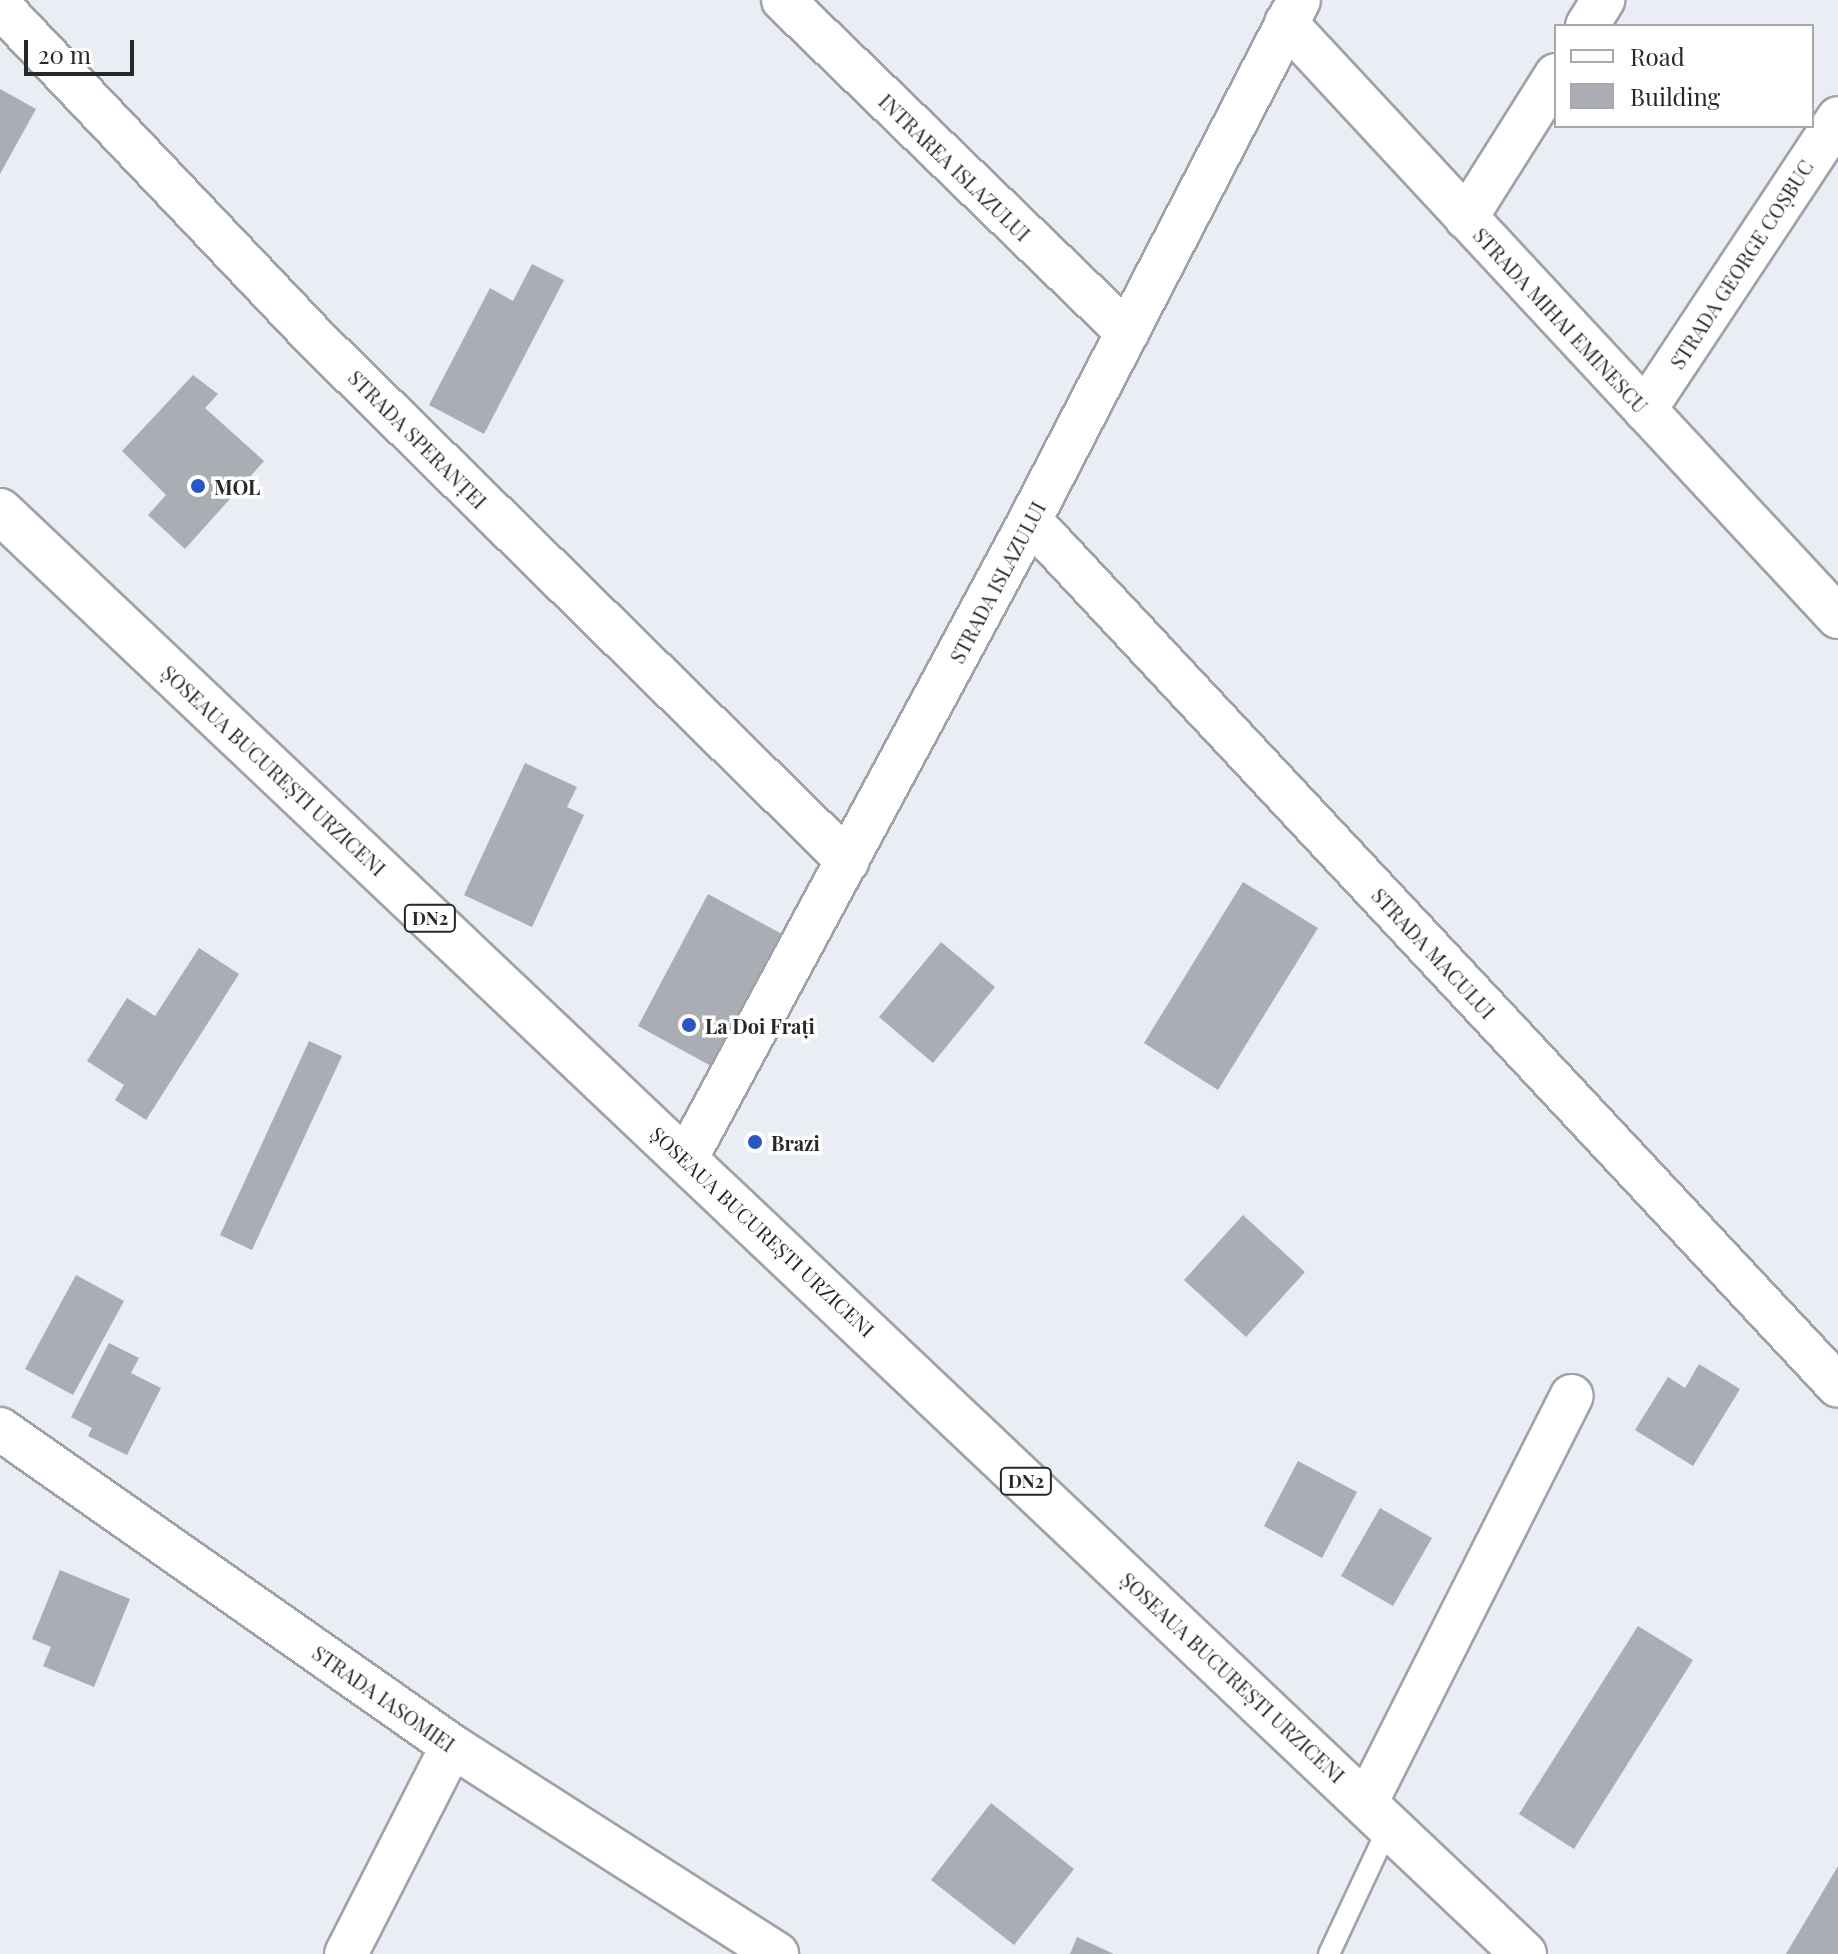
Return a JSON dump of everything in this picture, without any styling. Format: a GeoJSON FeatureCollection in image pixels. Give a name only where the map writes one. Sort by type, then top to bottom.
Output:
{"type":"FeatureCollection","features":[{"type":"Feature","properties":{"kind":"highway","name":"ȘOSEAUA BUCUREȘTI URZICENI"},"geometry":{"type":"LineString","coordinates":[[0,511],[1524,1954]]}},
{"type":"Feature","properties":{"kind":"street","name":"INTRAREA ISLAZULUI"},"geometry":{"type":"LineString","coordinates":[[783,0],[1128,333]]}},
{"type":"Feature","properties":{"kind":"street"},"geometry":{"type":"LineString","coordinates":[[1588,24],[1603,0]]}},
{"type":"Feature","properties":{"kind":"street","name":"STRADA SPERANȚEI"},"geometry":{"type":"LineString","coordinates":[[0,6],[316,339],[848,861]]}},
{"type":"Feature","properties":{"kind":"street","name":"STRADA ISLAZULUI"},"geometry":{"type":"LineString","coordinates":[[686,1159],[1030,520],[1292,11]]}},
{"type":"Feature","properties":{"kind":"street","name":"STRADA MIHAI EMINESCU"},"geometry":{"type":"LineString","coordinates":[[1292,11],[1466,218],[1645,410],[1834,601]]}},
{"type":"Feature","properties":{"kind":"street"},"geometry":{"type":"LineString","coordinates":[[1466,218],[1554,78]]}},
{"type":"Feature","properties":{"kind":"street","name":"STRADA GEORGE COȘBUC"},"geometry":{"type":"LineString","coordinates":[[1645,410],[1838,118]]}},
{"type":"Feature","properties":{"kind":"street","name":"STRADA MACULUI"},"geometry":{"type":"LineString","coordinates":[[1030,520],[1838,1386]]}},
{"type":"Feature","properties":{"kind":"street"},"geometry":{"type":"LineString","coordinates":[[1377,1814],[1572,1396]]}},
{"type":"Feature","properties":{"kind":"street","name":"STRADA IASOMIEI"},"geometry":{"type":"LineString","coordinates":[[0,1429],[452,1746],[777,1954]]}},
{"type":"Feature","properties":{"kind":"street"},"geometry":{"type":"LineString","coordinates":[[346,1954],[452,1746]]}},
{"type":"Feature","properties":{"kind":"lane"},"geometry":{"type":"LineString","coordinates":[[1329,1954],[1377,1814]]}},
{"type":"Feature","properties":{"kind":"building"},"geometry":{"type":"Polygon","coordinates":[[[0,89],[36,109],[0,174],[0,89]]]}},
{"type":"Feature","properties":{"kind":"building"},"geometry":{"type":"Polygon","coordinates":[[[532,264],[564,280],[484,434],[429,405],[490,288],[513,301],[532,264]]]}},
{"type":"Feature","properties":{"kind":"building","name":"MOL"},"geometry":{"type":"Polygon","coordinates":[[[193,375],[218,394],[205,408],[264,461],[185,549],[148,515],[166,495],[122,451],[193,375]]]}},
{"type":"Feature","properties":{"kind":"building"},"geometry":{"type":"Polygon","coordinates":[[[525,763],[577,787],[567,807],[584,815],[532,927],[464,895],[525,763]]]}},
{"type":"Feature","properties":{"kind":"building"},"geometry":{"type":"Polygon","coordinates":[[[1243,882],[1318,928],[1218,1090],[1144,1043],[1243,882]]]}},
{"type":"Feature","properties":{"kind":"building"},"geometry":{"type":"Polygon","coordinates":[[[708,894],[784,935],[713,1067],[638,1026],[708,894]]]}},
{"type":"Feature","properties":{"kind":"building"},"geometry":{"type":"Polygon","coordinates":[[[941,942],[995,987],[933,1063],[879,1017],[941,942]]]}},
{"type":"Feature","properties":{"kind":"building"},"geometry":{"type":"Polygon","coordinates":[[[199,948],[239,974],[146,1120],[115,1100],[124,1085],[87,1061],[127,998],[155,1016],[199,948]]]}},
{"type":"Feature","properties":{"kind":"building"},"geometry":{"type":"Polygon","coordinates":[[[309,1041],[342,1056],[252,1250],[220,1235],[309,1041]]]}},
{"type":"Feature","properties":{"kind":"building"},"geometry":{"type":"Polygon","coordinates":[[[1243,1215],[1305,1272],[1246,1337],[1184,1280],[1243,1215]]]}},
{"type":"Feature","properties":{"kind":"building"},"geometry":{"type":"Polygon","coordinates":[[[76,1275],[124,1301],[73,1395],[25,1369],[76,1275]]]}},
{"type":"Feature","properties":{"kind":"building"},"geometry":{"type":"Polygon","coordinates":[[[109,1343],[139,1358],[131,1373],[161,1388],[127,1455],[88,1436],[92,1428],[71,1417],[109,1343]]]}},
{"type":"Feature","properties":{"kind":"building"},"geometry":{"type":"Polygon","coordinates":[[[1699,1364],[1740,1389],[1693,1466],[1635,1430],[1668,1377],[1685,1388],[1699,1364]]]}},
{"type":"Feature","properties":{"kind":"building"},"geometry":{"type":"Polygon","coordinates":[[[1298,1461],[1357,1492],[1322,1558],[1264,1526],[1298,1461]]]}},
{"type":"Feature","properties":{"kind":"building"},"geometry":{"type":"Polygon","coordinates":[[[1380,1508],[1432,1538],[1393,1606],[1341,1576],[1380,1508]]]}},
{"type":"Feature","properties":{"kind":"building"},"geometry":{"type":"Polygon","coordinates":[[[60,1570],[130,1599],[94,1687],[43,1666],[51,1647],[32,1639],[60,1570]]]}},
{"type":"Feature","properties":{"kind":"building"},"geometry":{"type":"Polygon","coordinates":[[[1638,1626],[1693,1660],[1574,1849],[1519,1814],[1638,1626]]]}},
{"type":"Feature","properties":{"kind":"building"},"geometry":{"type":"Polygon","coordinates":[[[991,1803],[1074,1869],[1014,1945],[931,1880],[991,1803]]]}},
{"type":"Feature","properties":{"kind":"building"},"geometry":{"type":"Polygon","coordinates":[[[1838,1866],[1838,1954],[1786,1954],[1838,1866]]]}},
{"type":"Feature","properties":{"kind":"building"},"geometry":{"type":"Polygon","coordinates":[[[1077,1937],[1114,1954],[1070,1954],[1077,1937]]]}},
{"type":"Feature","properties":{"kind":"place","name":"MOL"},"geometry":{"type":"Point","coordinates":[198,486]}},
{"type":"Feature","properties":{"kind":"place","name":"La Doi Frați"},"geometry":{"type":"Point","coordinates":[689,1025]}},
{"type":"Feature","properties":{"kind":"place","name":"Brazi"},"geometry":{"type":"Point","coordinates":[755,1142]}}]}
